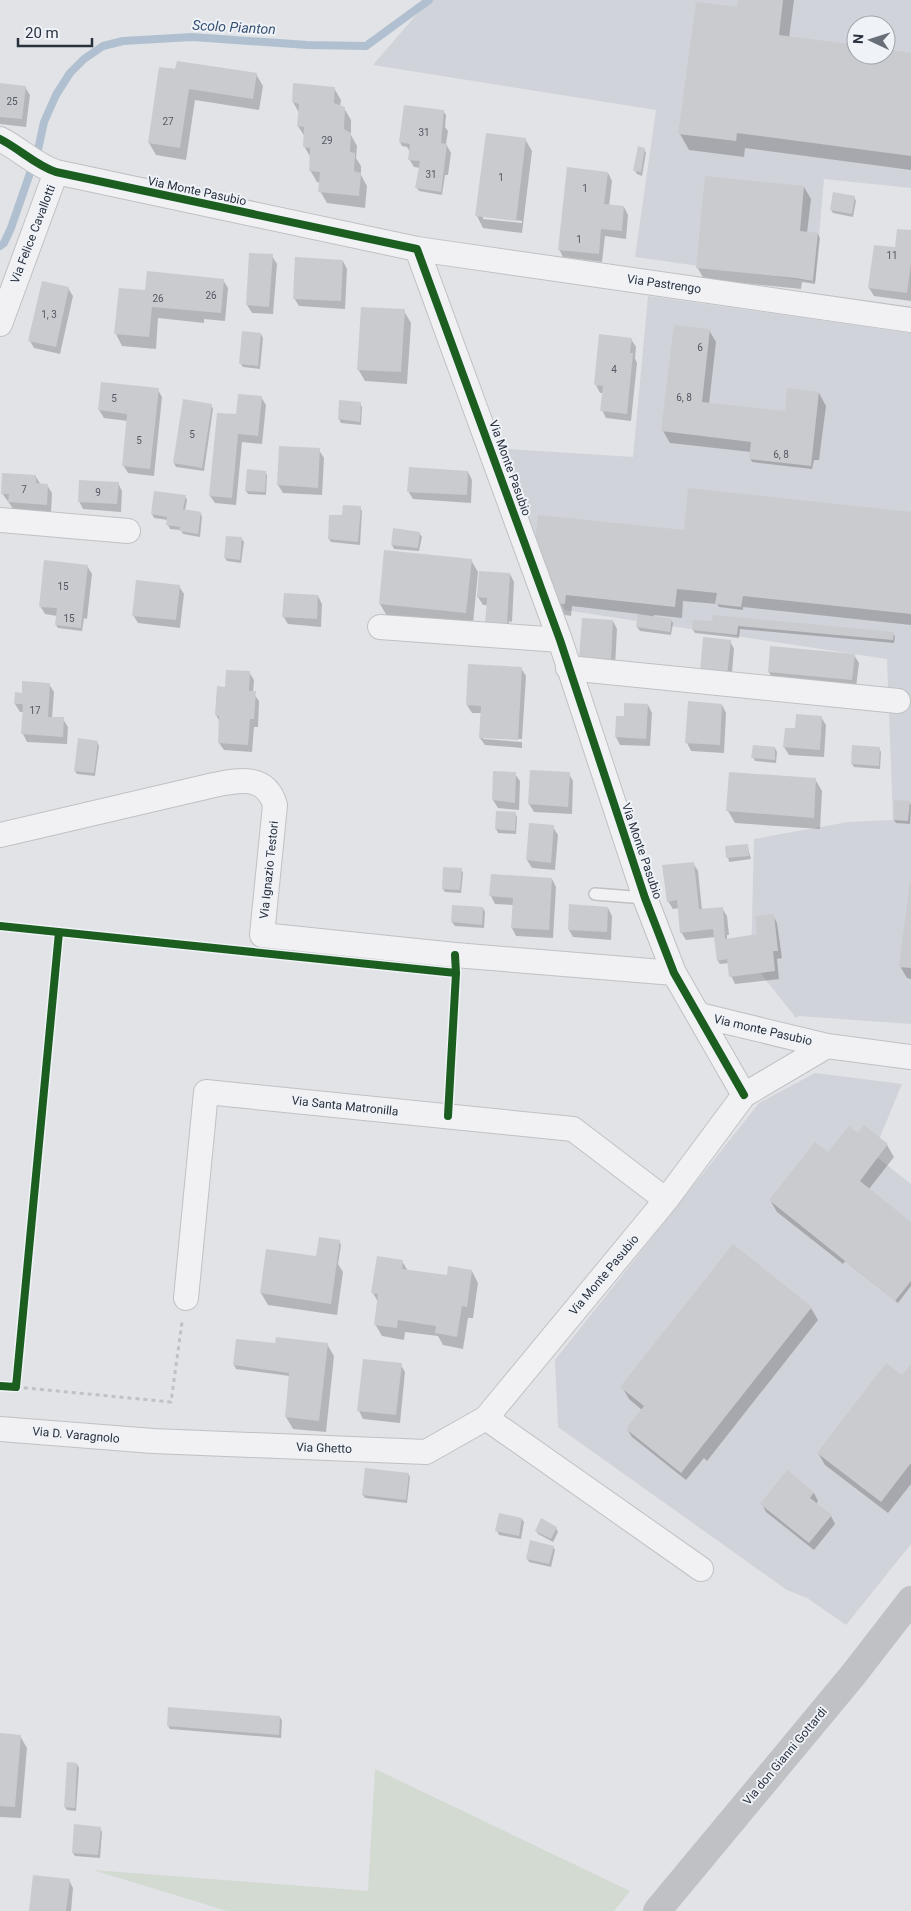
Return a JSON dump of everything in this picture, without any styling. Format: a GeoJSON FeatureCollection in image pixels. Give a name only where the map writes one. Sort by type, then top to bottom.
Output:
{"type":"FeatureCollection","features":[{"type":"Feature","properties":{"kind":"main road","name":"Via don Gianni Gottardi"},"geometry":{"type":"LineString","coordinates":[[657,1911],[853,1675],[911,1600]]}},
{"type":"Feature","properties":{"kind":"street","name":"Via Monte Pasubio"},"geometry":{"type":"LineString","coordinates":[[6,142],[50,170],[417,249],[560,640],[646,898],[674,973],[744,1095],[666,1200],[486,1418]]}},
{"type":"Feature","properties":{"kind":"street","name":"Via Felice Cavallotti"},"geometry":{"type":"LineString","coordinates":[[0,324],[50,170]]}},
{"type":"Feature","properties":{"kind":"street","name":"Via Pastrengo"},"geometry":{"type":"LineString","coordinates":[[417,249],[911,320]]}},
{"type":"Feature","properties":{"kind":"street"},"geometry":{"type":"LineString","coordinates":[[0,520],[128,531]]}},
{"type":"Feature","properties":{"kind":"street"},"geometry":{"type":"LineString","coordinates":[[380,627],[560,640]]}},
{"type":"Feature","properties":{"kind":"street"},"geometry":{"type":"LineString","coordinates":[[568,668],[898,701]]}},
{"type":"Feature","properties":{"kind":"street","name":"Via Ignazio Testori"},"geometry":{"type":"LineString","coordinates":[[0,835],[229,782],[253,782],[268,790],[273,797],[275,805],[262,935],[456,955],[674,973]]}},
{"type":"Feature","properties":{"kind":"street","name":"Via monte Pasubio"},"geometry":{"type":"LineString","coordinates":[[699,1015],[827,1046],[911,1058]]}},
{"type":"Feature","properties":{"kind":"street","name":"Via monte Pasubio"},"geometry":{"type":"LineString","coordinates":[[744,1095],[827,1046]]}},
{"type":"Feature","properties":{"kind":"street","name":"Via Santa Matronilla"},"geometry":{"type":"LineString","coordinates":[[186,1298],[206,1092],[573,1129],[666,1200]]}},
{"type":"Feature","properties":{"kind":"street"},"geometry":{"type":"LineString","coordinates":[[486,1418],[701,1569]]}},
{"type":"Feature","properties":{"kind":"street","name":"Via Ghetto"},"geometry":{"type":"LineString","coordinates":[[153,1441],[426,1452],[486,1418]]}},
{"type":"Feature","properties":{"kind":"street","name":"Via D. Varagnolo"},"geometry":{"type":"LineString","coordinates":[[0,1429],[153,1441]]}},
{"type":"Feature","properties":{"kind":"lane","name":"Via Monte Pasubio"},"geometry":{"type":"LineString","coordinates":[[595,894],[646,898]]}},
{"type":"Feature","properties":{"kind":"path"},"geometry":{"type":"LineString","coordinates":[[17,1378],[12,1387],[171,1402],[186,1298]]}},
{"type":"Feature","properties":{"kind":"shaded area"},"geometry":{"type":"Polygon","coordinates":[[[429,0],[911,0],[911,188],[824,179],[815,282],[635,257],[656,110],[373,65],[429,0]]]}},
{"type":"Feature","properties":{"kind":"shaded area"},"geometry":{"type":"Polygon","coordinates":[[[648,296],[911,333],[911,1024],[799,1016],[796,1018],[751,961],[754,839],[848,822],[893,820],[887,659],[565,610],[493,448],[633,457],[648,296]]]}},
{"type":"Feature","properties":{"kind":"shaded area"},"geometry":{"type":"Polygon","coordinates":[[[815,1073],[902,1084],[873,1154],[911,1184],[911,1544],[846,1625],[807,1598],[787,1590],[558,1427],[555,1360],[759,1103],[815,1073]]]}},
{"type":"Feature","properties":{"kind":"shaded area"},"geometry":{"type":"Polygon","coordinates":[[[375,1769],[630,1891],[614,1911],[227,1911],[93,1870],[368,1891],[375,1769]]]}},
{"type":"Feature","properties":{"kind":"building"},"geometry":{"type":"Polygon","coordinates":[[[738,0],[783,0],[779,35],[846,44],[846,65],[896,65],[896,51],[911,53],[911,156],[737,133],[736,141],[678,134],[696,2],[737,7],[738,0]]]}},
{"type":"Feature","properties":{"kind":"building"},"geometry":{"type":"Polygon","coordinates":[[[177,61],[257,73],[253,99],[189,89],[180,148],[148,143],[159,67],[175,69],[177,61]]]}},
{"type":"Feature","properties":{"kind":"building"},"geometry":{"type":"Polygon","coordinates":[[[0,83],[26,86],[22,119],[0,117],[0,83]]]}},
{"type":"Feature","properties":{"kind":"building"},"geometry":{"type":"Polygon","coordinates":[[[293,83],[335,87],[334,103],[345,107],[344,129],[351,133],[350,152],[355,153],[354,171],[361,173],[359,196],[318,192],[320,172],[309,171],[310,148],[303,147],[304,127],[297,126],[299,104],[292,102],[293,83]]]}},
{"type":"Feature","properties":{"kind":"building"},"geometry":{"type":"Polygon","coordinates":[[[404,105],[444,110],[441,143],[447,144],[441,192],[415,188],[420,161],[408,160],[410,144],[399,142],[404,105]]]}},
{"type":"Feature","properties":{"kind":"building"},"geometry":{"type":"Polygon","coordinates":[[[486,133],[526,138],[516,221],[475,216],[486,133]]]}},
{"type":"Feature","properties":{"kind":"building"},"geometry":{"type":"Polygon","coordinates":[[[638,146],[645,148],[641,172],[633,171],[638,146]]]}},
{"type":"Feature","properties":{"kind":"building"},"geometry":{"type":"Polygon","coordinates":[[[567,167],[608,172],[604,204],[624,206],[622,231],[601,229],[599,254],[558,250],[567,167]]]}},
{"type":"Feature","properties":{"kind":"building"},"geometry":{"type":"Polygon","coordinates":[[[705,176],[804,186],[800,231],[818,233],[813,281],[696,268],[705,176]]]}},
{"type":"Feature","properties":{"kind":"building"},"geometry":{"type":"Polygon","coordinates":[[[833,192],[855,196],[852,214],[830,210],[833,192]]]}},
{"type":"Feature","properties":{"kind":"building"},"geometry":{"type":"Polygon","coordinates":[[[897,229],[911,230],[911,263],[907,293],[868,288],[874,245],[895,247],[897,229]]]}},
{"type":"Feature","properties":{"kind":"building"},"geometry":{"type":"Polygon","coordinates":[[[249,253],[273,254],[269,307],[246,305],[249,253]]]}},
{"type":"Feature","properties":{"kind":"building"},"geometry":{"type":"Polygon","coordinates":[[[295,257],[343,260],[341,301],[293,299],[295,257]]]}},
{"type":"Feature","properties":{"kind":"building"},"geometry":{"type":"Polygon","coordinates":[[[147,271],[224,279],[221,313],[152,307],[149,337],[114,334],[119,288],[145,290],[147,271]]]}},
{"type":"Feature","properties":{"kind":"building"},"geometry":{"type":"Polygon","coordinates":[[[42,281],[69,287],[56,347],[28,341],[42,281]]]}},
{"type":"Feature","properties":{"kind":"building"},"geometry":{"type":"Polygon","coordinates":[[[361,307],[405,309],[401,372],[357,370],[361,307]]]}},
{"type":"Feature","properties":{"kind":"building"},"geometry":{"type":"Polygon","coordinates":[[[674,325],[710,329],[702,402],[785,411],[787,388],[819,392],[811,466],[749,459],[751,442],[661,431],[674,325]]]}},
{"type":"Feature","properties":{"kind":"building"},"geometry":{"type":"Polygon","coordinates":[[[242,331],[261,333],[258,366],[239,364],[242,331]]]}},
{"type":"Feature","properties":{"kind":"building"},"geometry":{"type":"Polygon","coordinates":[[[599,334],[632,338],[630,353],[633,353],[627,414],[600,411],[603,386],[594,385],[599,334]]]}},
{"type":"Feature","properties":{"kind":"building"},"geometry":{"type":"Polygon","coordinates":[[[101,382],[159,388],[150,469],[122,466],[127,414],[98,410],[101,382]]]}},
{"type":"Feature","properties":{"kind":"building"},"geometry":{"type":"Polygon","coordinates":[[[238,394],[262,396],[258,436],[238,434],[232,498],[209,496],[217,413],[236,414],[238,394]]]}},
{"type":"Feature","properties":{"kind":"building"},"geometry":{"type":"Polygon","coordinates":[[[183,399],[212,404],[202,468],[173,463],[183,399]]]}},
{"type":"Feature","properties":{"kind":"building"},"geometry":{"type":"Polygon","coordinates":[[[339,400],[361,402],[360,422],[338,419],[339,400]]]}},
{"type":"Feature","properties":{"kind":"building"},"geometry":{"type":"Polygon","coordinates":[[[279,446],[320,448],[318,488],[277,485],[279,446]]]}},
{"type":"Feature","properties":{"kind":"building"},"geometry":{"type":"Polygon","coordinates":[[[409,467],[468,471],[467,495],[407,492],[409,467]]]}},
{"type":"Feature","properties":{"kind":"building"},"geometry":{"type":"Polygon","coordinates":[[[247,469],[266,471],[265,492],[245,491],[247,469]]]}},
{"type":"Feature","properties":{"kind":"building"},"geometry":{"type":"Polygon","coordinates":[[[2,473],[36,475],[36,483],[48,484],[47,505],[8,502],[9,494],[1,494],[2,473]]]}},
{"type":"Feature","properties":{"kind":"building"},"geometry":{"type":"Polygon","coordinates":[[[79,480],[119,482],[117,504],[78,502],[79,480]]]}},
{"type":"Feature","properties":{"kind":"building"},"geometry":{"type":"Polygon","coordinates":[[[688,488],[911,512],[911,614],[743,596],[741,607],[715,604],[717,593],[677,589],[675,607],[566,595],[565,604],[557,603],[535,543],[538,515],[684,530],[688,488]]]}},
{"type":"Feature","properties":{"kind":"building"},"geometry":{"type":"Polygon","coordinates":[[[154,491],[186,495],[183,509],[201,512],[198,534],[179,531],[180,527],[166,525],[167,517],[151,514],[154,491]]]}},
{"type":"Feature","properties":{"kind":"building"},"geometry":{"type":"Polygon","coordinates":[[[343,505],[361,506],[358,542],[328,539],[329,515],[342,515],[343,505]]]}},
{"type":"Feature","properties":{"kind":"building"},"geometry":{"type":"Polygon","coordinates":[[[393,528],[420,532],[418,548],[391,545],[393,528]]]}},
{"type":"Feature","properties":{"kind":"building"},"geometry":{"type":"Polygon","coordinates":[[[226,536],[242,537],[240,560],[224,558],[226,536]]]}},
{"type":"Feature","properties":{"kind":"building"},"geometry":{"type":"Polygon","coordinates":[[[384,550],[472,559],[466,613],[379,604],[384,550]]]}},
{"type":"Feature","properties":{"kind":"building"},"geometry":{"type":"Polygon","coordinates":[[[44,560],[88,565],[81,628],[55,625],[57,608],[39,607],[44,560]]]}},
{"type":"Feature","properties":{"kind":"building"},"geometry":{"type":"Polygon","coordinates":[[[479,571],[510,573],[507,625],[485,624],[487,598],[477,597],[479,571]]]}},
{"type":"Feature","properties":{"kind":"building"},"geometry":{"type":"Polygon","coordinates":[[[136,580],[180,585],[176,620],[132,616],[136,580]]]}},
{"type":"Feature","properties":{"kind":"building"},"geometry":{"type":"Polygon","coordinates":[[[284,593],[318,595],[317,619],[282,617],[284,593]]]}},
{"type":"Feature","properties":{"kind":"building"},"geometry":{"type":"Polygon","coordinates":[[[638,614],[672,619],[670,632],[636,627],[638,614]]]}},
{"type":"Feature","properties":{"kind":"building"},"geometry":{"type":"Polygon","coordinates":[[[713,615],[894,632],[893,640],[738,626],[737,635],[692,630],[693,620],[712,621],[713,615]]]}},
{"type":"Feature","properties":{"kind":"building"},"geometry":{"type":"Polygon","coordinates":[[[582,618],[613,620],[611,659],[579,658],[582,618]]]}},
{"type":"Feature","properties":{"kind":"building"},"geometry":{"type":"Polygon","coordinates":[[[703,637],[731,640],[727,675],[700,672],[703,637]]]}},
{"type":"Feature","properties":{"kind":"building"},"geometry":{"type":"Polygon","coordinates":[[[770,646],[855,654],[852,680],[768,672],[770,646]]]}},
{"type":"Feature","properties":{"kind":"building"},"geometry":{"type":"Polygon","coordinates":[[[468,664],[522,667],[518,740],[479,738],[481,706],[466,705],[468,664]]]}},
{"type":"Feature","properties":{"kind":"building"},"geometry":{"type":"Polygon","coordinates":[[[226,670],[250,671],[249,691],[256,691],[254,719],[250,719],[248,745],[218,743],[219,716],[215,715],[217,686],[225,687],[226,670]]]}},
{"type":"Feature","properties":{"kind":"building"},"geometry":{"type":"Polygon","coordinates":[[[22,681],[50,683],[48,717],[64,717],[63,737],[21,734],[23,704],[14,704],[15,692],[22,693],[22,681]]]}},
{"type":"Feature","properties":{"kind":"building"},"geometry":{"type":"Polygon","coordinates":[[[688,701],[722,704],[720,745],[685,743],[688,701]]]}},
{"type":"Feature","properties":{"kind":"building"},"geometry":{"type":"Polygon","coordinates":[[[624,703],[648,704],[646,739],[615,737],[616,716],[624,716],[624,703]]]}},
{"type":"Feature","properties":{"kind":"building"},"geometry":{"type":"Polygon","coordinates":[[[796,714],[822,716],[820,750],[783,747],[785,728],[795,728],[796,714]]]}},
{"type":"Feature","properties":{"kind":"building"},"geometry":{"type":"Polygon","coordinates":[[[78,738],[98,741],[94,773],[74,771],[78,738]]]}},
{"type":"Feature","properties":{"kind":"building"},"geometry":{"type":"Polygon","coordinates":[[[753,745],[775,747],[775,760],[751,758],[753,745]]]}},
{"type":"Feature","properties":{"kind":"building"},"geometry":{"type":"Polygon","coordinates":[[[852,745],[880,747],[879,766],[851,764],[852,745]]]}},
{"type":"Feature","properties":{"kind":"building"},"geometry":{"type":"Polygon","coordinates":[[[530,770],[570,772],[568,807],[528,804],[530,770]]]}},
{"type":"Feature","properties":{"kind":"building"},"geometry":{"type":"Polygon","coordinates":[[[493,771],[516,772],[515,803],[492,800],[493,771]]]}},
{"type":"Feature","properties":{"kind":"building"},"geometry":{"type":"Polygon","coordinates":[[[729,772],[816,778],[814,818],[726,811],[729,772]]]}},
{"type":"Feature","properties":{"kind":"building"},"geometry":{"type":"Polygon","coordinates":[[[894,800],[910,801],[908,821],[893,820],[894,800]]]}},
{"type":"Feature","properties":{"kind":"building"},"geometry":{"type":"Polygon","coordinates":[[[496,811],[516,812],[515,831],[495,829],[496,811]]]}},
{"type":"Feature","properties":{"kind":"building"},"geometry":{"type":"Polygon","coordinates":[[[529,823],[554,825],[551,863],[526,860],[529,823]]]}},
{"type":"Feature","properties":{"kind":"building"},"geometry":{"type":"Polygon","coordinates":[[[748,844],[749,856],[726,858],[725,846],[748,844]]]}},
{"type":"Feature","properties":{"kind":"building"},"geometry":{"type":"Polygon","coordinates":[[[694,862],[699,909],[723,907],[725,939],[757,934],[755,916],[774,914],[778,951],[773,951],[775,971],[729,977],[727,959],[717,961],[713,929],[680,933],[677,900],[667,902],[662,865],[694,862]]]}},
{"type":"Feature","properties":{"kind":"building"},"geometry":{"type":"Polygon","coordinates":[[[443,867],[462,868],[460,890],[442,889],[443,867]]]}},
{"type":"Feature","properties":{"kind":"building"},"geometry":{"type":"Polygon","coordinates":[[[491,874],[552,878],[549,930],[511,928],[513,898],[489,896],[491,874]]]}},
{"type":"Feature","properties":{"kind":"building"},"geometry":{"type":"Polygon","coordinates":[[[911,881],[911,968],[899,967],[911,881]]]}},
{"type":"Feature","properties":{"kind":"building"},"geometry":{"type":"Polygon","coordinates":[[[569,904],[608,907],[607,932],[568,930],[569,904]]]}},
{"type":"Feature","properties":{"kind":"building"},"geometry":{"type":"Polygon","coordinates":[[[452,905],[483,907],[482,925],[451,922],[452,905]]]}},
{"type":"Feature","properties":{"kind":"building"},"geometry":{"type":"Polygon","coordinates":[[[864,1125],[888,1144],[860,1181],[911,1222],[911,1281],[895,1301],[769,1200],[815,1142],[828,1152],[849,1126],[858,1133],[864,1125]]]}},
{"type":"Feature","properties":{"kind":"building"},"geometry":{"type":"Polygon","coordinates":[[[319,1237],[340,1240],[331,1304],[260,1293],[266,1249],[316,1256],[319,1237]]]}},
{"type":"Feature","properties":{"kind":"building"},"geometry":{"type":"Polygon","coordinates":[[[733,1244],[812,1307],[681,1473],[626,1429],[644,1406],[620,1387],[733,1244]]]}},
{"type":"Feature","properties":{"kind":"building"},"geometry":{"type":"Polygon","coordinates":[[[377,1256],[403,1260],[402,1269],[447,1275],[448,1266],[472,1270],[467,1307],[462,1306],[457,1337],[435,1333],[436,1326],[398,1320],[397,1328],[374,1325],[378,1294],[371,1293],[377,1256]]]}},
{"type":"Feature","properties":{"kind":"building"},"geometry":{"type":"Polygon","coordinates":[[[276,1337],[328,1343],[319,1421],[285,1417],[289,1373],[233,1365],[236,1339],[275,1343],[276,1337]]]}},
{"type":"Feature","properties":{"kind":"building"},"geometry":{"type":"Polygon","coordinates":[[[363,1359],[402,1363],[396,1415],[357,1411],[363,1359]]]}},
{"type":"Feature","properties":{"kind":"building"},"geometry":{"type":"Polygon","coordinates":[[[886,1363],[902,1375],[911,1364],[911,1463],[881,1502],[817,1453],[886,1363]]]}},
{"type":"Feature","properties":{"kind":"building"},"geometry":{"type":"Polygon","coordinates":[[[365,1468],[409,1473],[406,1500],[362,1495],[365,1468]]]}},
{"type":"Feature","properties":{"kind":"building"},"geometry":{"type":"Polygon","coordinates":[[[787,1470],[814,1492],[810,1498],[832,1515],[809,1543],[760,1504],[787,1470]]]}},
{"type":"Feature","properties":{"kind":"building"},"geometry":{"type":"Polygon","coordinates":[[[499,1513],[522,1518],[519,1536],[495,1531],[499,1513]]]}},
{"type":"Feature","properties":{"kind":"building"},"geometry":{"type":"Polygon","coordinates":[[[541,1518],[557,1527],[551,1539],[535,1531],[541,1518]]]}},
{"type":"Feature","properties":{"kind":"building"},"geometry":{"type":"Polygon","coordinates":[[[530,1540],[554,1546],[549,1564],[526,1559],[530,1540]]]}},
{"type":"Feature","properties":{"kind":"building"},"geometry":{"type":"Polygon","coordinates":[[[168,1707],[280,1716],[279,1735],[167,1726],[168,1707]]]}},
{"type":"Feature","properties":{"kind":"building"},"geometry":{"type":"Polygon","coordinates":[[[0,1733],[21,1735],[15,1807],[0,1806],[0,1733]]]}},
{"type":"Feature","properties":{"kind":"building"},"geometry":{"type":"Polygon","coordinates":[[[67,1762],[77,1763],[75,1808],[64,1807],[67,1762]]]}},
{"type":"Feature","properties":{"kind":"building"},"geometry":{"type":"Polygon","coordinates":[[[74,1824],[101,1827],[98,1855],[72,1853],[74,1824]]]}},
{"type":"Feature","properties":{"kind":"building"},"geometry":{"type":"Polygon","coordinates":[[[33,1875],[70,1879],[66,1911],[29,1911],[33,1875]]]}},
{"type":"Feature","properties":{"kind":"waterway","name":"Scolo Pianton"},"geometry":{"type":"LineString","coordinates":[[0,246],[4,243],[11,228],[38,150],[44,122],[56,95],[70,73],[84,59],[103,46],[123,41],[192,37],[307,45],[366,46],[429,0]]}},
{"type":"Feature","properties":{"kind":"cycle path"},"geometry":{"type":"LineString","coordinates":[[0,139],[41,165],[56,172],[417,249],[560,640],[645,898],[674,973],[744,1095]]}},
{"type":"Feature","properties":{"kind":"cycle path"},"geometry":{"type":"LineString","coordinates":[[0,926],[456,973]]}},
{"type":"Feature","properties":{"kind":"cycle path"},"geometry":{"type":"LineString","coordinates":[[0,1386],[16,1387],[59,932]]}},
{"type":"Feature","properties":{"kind":"cycle path"},"geometry":{"type":"LineString","coordinates":[[448,1116],[456,973],[455,955]]}}]}
